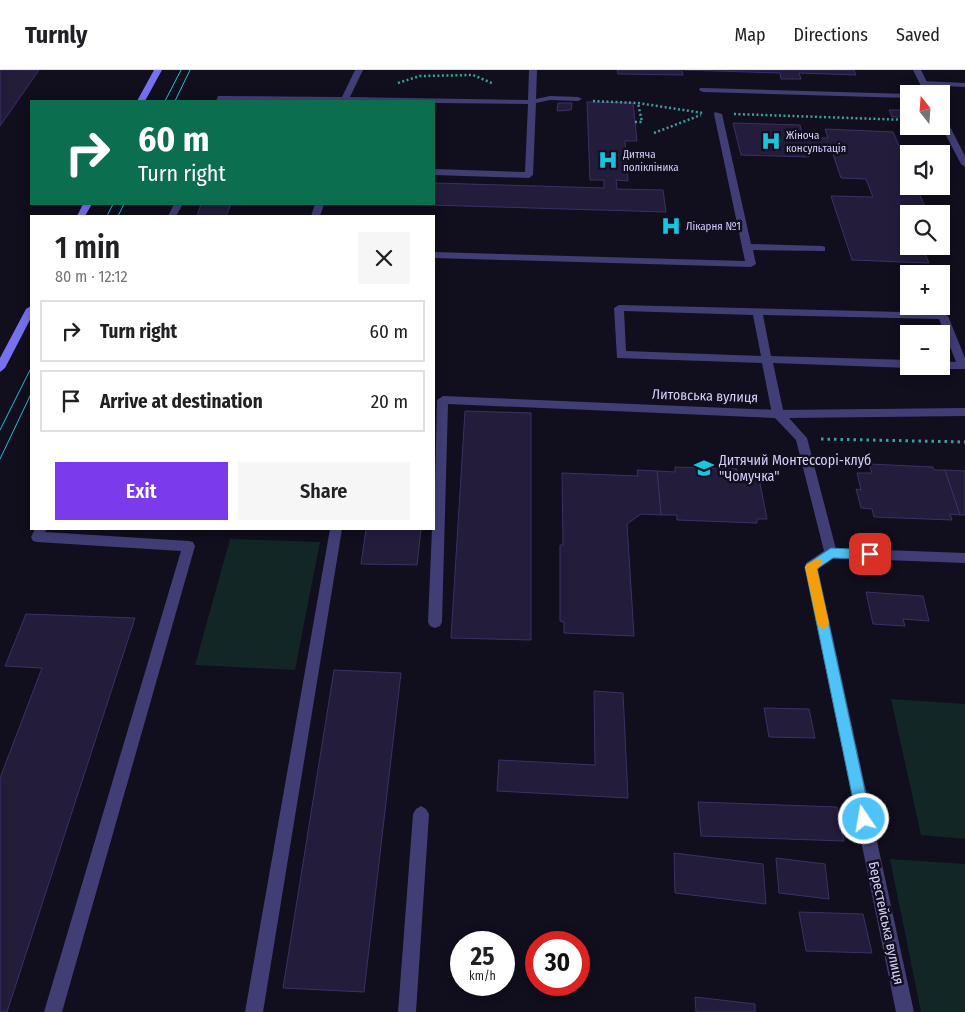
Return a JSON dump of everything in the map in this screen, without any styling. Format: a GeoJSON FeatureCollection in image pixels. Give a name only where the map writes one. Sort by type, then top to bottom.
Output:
{"type":"FeatureCollection","features":[{"type":"Feature","properties":{"kind":"main road"},"geometry":{"type":"LineString","coordinates":[[142,100],[158,70]]}},
{"type":"Feature","properties":{"kind":"main road"},"geometry":{"type":"LineString","coordinates":[[0,368],[30,311]]}},
{"type":"Feature","properties":{"kind":"street"},"geometry":{"type":"LineString","coordinates":[[344,100],[359,70]]}},
{"type":"Feature","properties":{"kind":"street"},"geometry":{"type":"LineString","coordinates":[[435,172],[529,175],[533,70]]}},
{"type":"Feature","properties":{"kind":"street"},"geometry":{"type":"LineString","coordinates":[[917,70],[924,83],[965,85]]}},
{"type":"Feature","properties":{"kind":"street"},"geometry":{"type":"LineString","coordinates":[[704,90],[900,96]]}},
{"type":"Feature","properties":{"kind":"street"},"geometry":{"type":"LineString","coordinates":[[220,100],[221,98],[303,100]]}},
{"type":"Feature","properties":{"kind":"street"},"geometry":{"type":"LineString","coordinates":[[435,101],[531,102],[550,98],[578,99]]}},
{"type":"Feature","properties":{"kind":"street"},"geometry":{"type":"LineString","coordinates":[[435,255],[751,264],[718,114]]}},
{"type":"Feature","properties":{"kind":"street"},"geometry":{"type":"LineString","coordinates":[[950,135],[965,164]]}},
{"type":"Feature","properties":{"kind":"street"},"geometry":{"type":"LineString","coordinates":[[748,247],[822,249]]}},
{"type":"Feature","properties":{"kind":"street"},"geometry":{"type":"LineString","coordinates":[[900,364],[621,355],[618,308],[943,316],[947,325]]}},
{"type":"Feature","properties":{"kind":"street"},"geometry":{"type":"LineString","coordinates":[[757,310],[778,414],[801,438],[831,553],[965,558]]}},
{"type":"Feature","properties":{"kind":"street"},"geometry":{"type":"LineString","coordinates":[[950,334],[963,366],[950,365]]}},
{"type":"Feature","properties":{"kind":"street","name":"Литовська вулиця"},"geometry":{"type":"LineString","coordinates":[[435,622],[443,400],[778,414],[965,412]]}},
{"type":"Feature","properties":{"kind":"street"},"geometry":{"type":"LineString","coordinates":[[40,530],[37,537],[189,546],[53,1012]]}},
{"type":"Feature","properties":{"kind":"street"},"geometry":{"type":"LineString","coordinates":[[254,1012],[336,530]]}},
{"type":"Feature","properties":{"kind":"street","name":"Берестейська вулиця"},"geometry":{"type":"LineString","coordinates":[[831,553],[811,567],[905,1012]]}},
{"type":"Feature","properties":{"kind":"street"},"geometry":{"type":"LineString","coordinates":[[407,1012],[421,814]]}},
{"type":"Feature","properties":{"kind":"path"},"geometry":{"type":"LineString","coordinates":[[420,76],[421,70]]}},
{"type":"Feature","properties":{"kind":"path"},"geometry":{"type":"LineString","coordinates":[[473,70],[473,75]]}},
{"type":"Feature","properties":{"kind":"path"},"geometry":{"type":"LineString","coordinates":[[578,99],[638,103],[704,113],[654,133]]}},
{"type":"Feature","properties":{"kind":"path"},"geometry":{"type":"LineString","coordinates":[[635,122],[642,122],[638,103]]}},
{"type":"Feature","properties":{"kind":"path"},"geometry":{"type":"LineString","coordinates":[[718,114],[900,120]]}},
{"type":"Feature","properties":{"kind":"path"},"geometry":{"type":"LineString","coordinates":[[801,438],[965,442]]}},
{"type":"Feature","properties":{"kind":"green space"},"geometry":{"type":"Polygon","coordinates":[[[230,539],[320,542],[295,670],[195,665],[230,539]]]}},
{"type":"Feature","properties":{"kind":"green space"},"geometry":{"type":"Polygon","coordinates":[[[891,699],[965,704],[965,839],[921,835],[891,699]]]}},
{"type":"Feature","properties":{"kind":"green space"},"geometry":{"type":"Polygon","coordinates":[[[890,859],[965,864],[965,1012],[921,1012],[890,859]]]}},
{"type":"Feature","properties":{"kind":"building"},"geometry":{"type":"Polygon","coordinates":[[[0,70],[39,70],[0,126],[0,70]]]}},
{"type":"Feature","properties":{"kind":"building"},"geometry":{"type":"Polygon","coordinates":[[[617,70],[682,70],[683,75],[618,74],[617,70]]]}},
{"type":"Feature","properties":{"kind":"building"},"geometry":{"type":"Polygon","coordinates":[[[684,70],[854,70],[856,75],[799,73],[801,79],[781,79],[780,73],[684,70]]]}},
{"type":"Feature","properties":{"kind":"building"},"geometry":{"type":"Polygon","coordinates":[[[587,102],[633,103],[637,141],[625,141],[628,181],[616,180],[617,189],[663,190],[666,212],[431,205],[435,205],[435,183],[604,188],[604,180],[590,180],[587,102]]]}},
{"type":"Feature","properties":{"kind":"building"},"geometry":{"type":"Polygon","coordinates":[[[558,103],[572,103],[571,110],[557,111],[558,103]]]}},
{"type":"Feature","properties":{"kind":"building"},"geometry":{"type":"Polygon","coordinates":[[[889,110],[900,110],[900,117],[892,117],[889,110]]]}},
{"type":"Feature","properties":{"kind":"building"},"geometry":{"type":"Polygon","coordinates":[[[733,123],[800,125],[803,138],[828,138],[825,129],[893,132],[900,148],[900,195],[920,195],[924,205],[900,205],[900,255],[926,255],[929,263],[852,260],[831,196],[873,197],[866,179],[841,178],[830,145],[806,144],[809,157],[741,155],[733,123]]]}},
{"type":"Feature","properties":{"kind":"building"},"geometry":{"type":"Polygon","coordinates":[[[201,205],[231,205],[226,215],[197,215],[201,205]]]}},
{"type":"Feature","properties":{"kind":"building"},"geometry":{"type":"Polygon","coordinates":[[[465,411],[531,413],[531,640],[451,638],[465,411]]]}},
{"type":"Feature","properties":{"kind":"building"},"geometry":{"type":"Polygon","coordinates":[[[869,464],[933,467],[934,470],[945,470],[960,515],[950,514],[952,520],[874,517],[872,509],[861,508],[856,489],[861,490],[857,473],[872,473],[869,464]]]}},
{"type":"Feature","properties":{"kind":"building"},"geometry":{"type":"Polygon","coordinates":[[[675,467],[737,469],[738,478],[759,478],[767,519],[757,519],[757,523],[677,520],[677,515],[661,515],[657,471],[675,472],[675,467]]]}},
{"type":"Feature","properties":{"kind":"building"},"geometry":{"type":"Polygon","coordinates":[[[637,470],[657,471],[661,515],[641,514],[627,524],[634,636],[564,633],[564,622],[560,621],[560,545],[563,545],[562,473],[638,476],[637,470]]]}},
{"type":"Feature","properties":{"kind":"building"},"geometry":{"type":"Polygon","coordinates":[[[945,470],[965,471],[965,515],[960,515],[945,470]]]}},
{"type":"Feature","properties":{"kind":"building"},"geometry":{"type":"Polygon","coordinates":[[[366,530],[421,530],[417,565],[361,564],[366,530]]]}},
{"type":"Feature","properties":{"kind":"building"},"geometry":{"type":"Polygon","coordinates":[[[866,592],[923,596],[929,621],[903,619],[905,626],[873,624],[866,592]]]}},
{"type":"Feature","properties":{"kind":"building"},"geometry":{"type":"Polygon","coordinates":[[[26,614],[135,618],[7,1012],[0,1012],[0,778],[42,668],[5,666],[26,614]]]}},
{"type":"Feature","properties":{"kind":"building"},"geometry":{"type":"Polygon","coordinates":[[[334,670],[401,673],[364,992],[283,988],[334,670]]]}},
{"type":"Feature","properties":{"kind":"building"},"geometry":{"type":"Polygon","coordinates":[[[594,691],[623,693],[628,798],[497,791],[499,760],[595,765],[594,691]]]}},
{"type":"Feature","properties":{"kind":"building"},"geometry":{"type":"Polygon","coordinates":[[[764,708],[809,709],[815,738],[769,737],[764,708]]]}},
{"type":"Feature","properties":{"kind":"building"},"geometry":{"type":"Polygon","coordinates":[[[698,802],[837,807],[844,841],[701,836],[698,802]]]}},
{"type":"Feature","properties":{"kind":"building"},"geometry":{"type":"Polygon","coordinates":[[[674,853],[763,864],[766,904],[675,893],[674,853]]]}},
{"type":"Feature","properties":{"kind":"building"},"geometry":{"type":"Polygon","coordinates":[[[776,858],[825,864],[829,899],[779,893],[776,858]]]}},
{"type":"Feature","properties":{"kind":"building"},"geometry":{"type":"Polygon","coordinates":[[[799,912],[863,914],[872,953],[806,951],[799,912]]]}},
{"type":"Feature","properties":{"kind":"building"},"geometry":{"type":"Polygon","coordinates":[[[695,997],[755,1004],[755,1012],[696,1012],[695,997]]]}},
{"type":"Feature","properties":{"kind":"tram line"},"geometry":{"type":"LineString","coordinates":[[166,100],[181,70]]}},
{"type":"Feature","properties":{"kind":"tram line"},"geometry":{"type":"LineString","coordinates":[[175,100],[190,70]]}},
{"type":"Feature","properties":{"kind":"tram line"},"geometry":{"type":"LineString","coordinates":[[108,215],[112,205]]}},
{"type":"Feature","properties":{"kind":"tram line"},"geometry":{"type":"LineString","coordinates":[[118,215],[124,205]]}},
{"type":"Feature","properties":{"kind":"tram line"},"geometry":{"type":"LineString","coordinates":[[0,430],[30,370]]}},
{"type":"Feature","properties":{"kind":"tram line"},"geometry":{"type":"LineString","coordinates":[[0,459],[30,396]]}},
{"type":"Feature","properties":{"kind":"slow traffic"},"geometry":{"type":"LineString","coordinates":[[817,563],[811,567],[823,623]]}},
{"type":"Feature","properties":{"kind":"place","name":"Жіноча консультація"},"geometry":{"type":"Point","coordinates":[771,141]}},
{"type":"Feature","properties":{"kind":"place","name":"Дитяча полікліника"},"geometry":{"type":"Point","coordinates":[608,160]}},
{"type":"Feature","properties":{"kind":"place","name":"Лікарня №1"},"geometry":{"type":"Point","coordinates":[671,226]}},
{"type":"Feature","properties":{"kind":"place","name":"Дитячий Монтессорі-клуб \"Чомучка\""},"geometry":{"type":"Point","coordinates":[704,468]}},
{"type":"Feature","properties":{"kind":"route"},"geometry":{"type":"LineString","coordinates":[[864,819],[811,567],[831,553],[870,554]]}}]}
